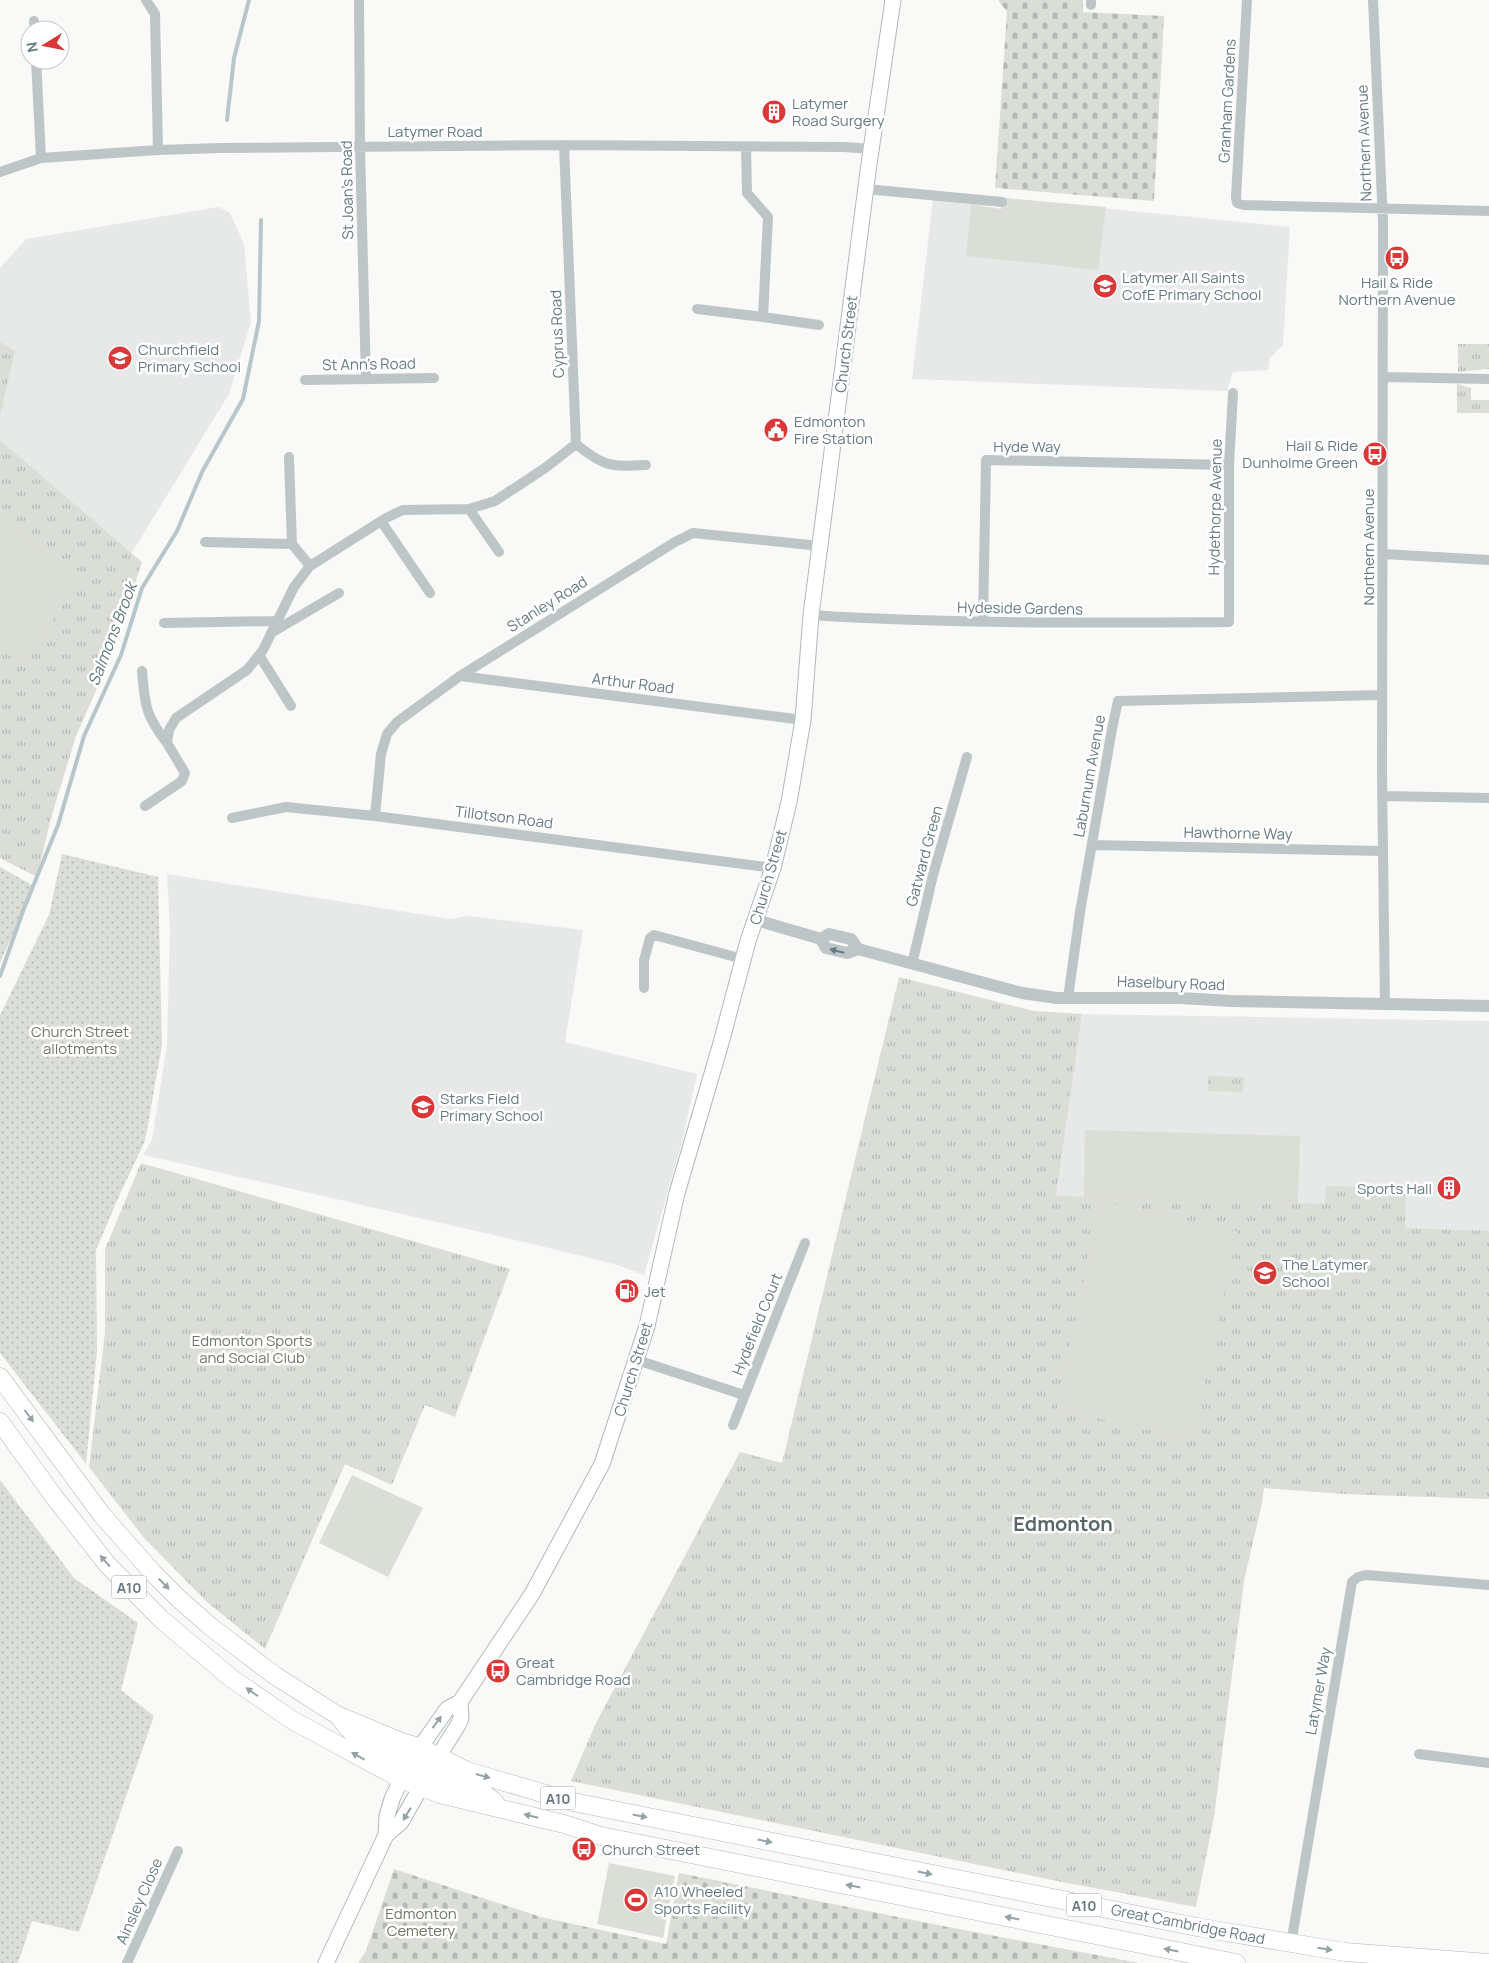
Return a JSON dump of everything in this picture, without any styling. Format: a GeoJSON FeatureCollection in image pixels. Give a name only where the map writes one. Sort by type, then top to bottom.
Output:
{"type":"FeatureCollection","features":[{"type":"Feature","properties":{"kind":"highway","name":"A10"},"geometry":{"type":"LineString","coordinates":[[0,1377],[102,1515],[153,1573],[179,1599],[240,1651],[274,1675],[337,1715],[404,1743],[419,1747],[445,1779],[484,1794],[493,1800],[499,1808]]}},
{"type":"Feature","properties":{"kind":"highway","name":"A10"},"geometry":{"type":"LineString","coordinates":[[0,1422],[81,1532],[107,1564],[161,1619],[231,1678],[292,1720],[405,1772],[420,1787],[480,1805],[499,1808]]}},
{"type":"Feature","properties":{"kind":"highway","name":"A10"},"geometry":{"type":"LineString","coordinates":[[337,1715],[346,1727],[360,1738],[402,1759],[405,1772]]}},
{"type":"Feature","properties":{"kind":"highway","name":"Great Cambridge Road"},"geometry":{"type":"LineString","coordinates":[[434,1764],[467,1771],[573,1802],[1202,1928],[1345,1952],[1489,1963]]}},
{"type":"Feature","properties":{"kind":"highway","name":"Great Cambridge Road"},"geometry":{"type":"LineString","coordinates":[[499,1808],[564,1824],[601,1836],[1207,1960],[1236,1963]]}},
{"type":"Feature","properties":{"kind":"highway"},"geometry":{"type":"LineString","coordinates":[[731,1862],[737,1835]]}},
{"type":"Feature","properties":{"kind":"main road","name":"Church Street"},"geometry":{"type":"LineString","coordinates":[[326,1963],[386,1835],[387,1816],[405,1772],[419,1747],[447,1709],[460,1702],[532,1594],[602,1464],[647,1326],[677,1193],[721,1044],[743,959],[773,868],[789,802],[803,720],[811,615],[866,189],[893,0]]}},
{"type":"Feature","properties":{"kind":"main road","name":"Church Street"},"geometry":{"type":"LineString","coordinates":[[386,1835],[401,1822],[458,1725],[461,1718],[460,1702]]}},
{"type":"Feature","properties":{"kind":"street"},"geometry":{"type":"LineString","coordinates":[[146,0],[155,14],[158,150]]}},
{"type":"Feature","properties":{"kind":"street","name":"St Joan's Road"},"geometry":{"type":"LineString","coordinates":[[359,0],[360,147],[366,379]]}},
{"type":"Feature","properties":{"kind":"street","name":"Granham Gardens"},"geometry":{"type":"LineString","coordinates":[[1247,0],[1236,198],[1238,203],[1244,205],[1382,208]]}},
{"type":"Feature","properties":{"kind":"street","name":"Northern Avenue"},"geometry":{"type":"LineString","coordinates":[[1373,0],[1382,208],[1382,796],[1385,1005]]}},
{"type":"Feature","properties":{"kind":"street"},"geometry":{"type":"LineString","coordinates":[[37,70],[41,158]]}},
{"type":"Feature","properties":{"kind":"street","name":"Latymer Road"},"geometry":{"type":"LineString","coordinates":[[0,172],[41,158],[158,150],[564,145],[844,147],[872,150]]}},
{"type":"Feature","properties":{"kind":"street","name":"Cyprus Road"},"geometry":{"type":"LineString","coordinates":[[564,145],[576,444]]}},
{"type":"Feature","properties":{"kind":"street"},"geometry":{"type":"LineString","coordinates":[[746,147],[747,194],[768,217],[763,317]]}},
{"type":"Feature","properties":{"kind":"street"},"geometry":{"type":"LineString","coordinates":[[866,189],[1002,202]]}},
{"type":"Feature","properties":{"kind":"street"},"geometry":{"type":"LineString","coordinates":[[1382,208],[1489,211]]}},
{"type":"Feature","properties":{"kind":"street"},"geometry":{"type":"LineString","coordinates":[[697,309],[819,325]]}},
{"type":"Feature","properties":{"kind":"street"},"geometry":{"type":"LineString","coordinates":[[1383,377],[1489,379]]}},
{"type":"Feature","properties":{"kind":"street","name":"St Ann's Road"},"geometry":{"type":"LineString","coordinates":[[305,380],[434,378]]}},
{"type":"Feature","properties":{"kind":"street","name":"Hydethorpe Avenue"},"geometry":{"type":"LineString","coordinates":[[1229,622],[1229,465],[1233,392]]}},
{"type":"Feature","properties":{"kind":"street"},"geometry":{"type":"LineString","coordinates":[[167,743],[169,730],[176,718],[247,670],[263,650],[294,587],[310,566],[381,521],[403,510],[469,509],[495,501],[545,468],[576,444],[603,463],[617,466],[646,465]]}},
{"type":"Feature","properties":{"kind":"street"},"geometry":{"type":"LineString","coordinates":[[289,457],[292,544],[310,566]]}},
{"type":"Feature","properties":{"kind":"street","name":"Hyde Way"},"geometry":{"type":"LineString","coordinates":[[983,622],[986,460],[1229,465]]}},
{"type":"Feature","properties":{"kind":"street"},"geometry":{"type":"LineString","coordinates":[[469,509],[499,552]]}},
{"type":"Feature","properties":{"kind":"street"},"geometry":{"type":"LineString","coordinates":[[381,521],[430,593]]}},
{"type":"Feature","properties":{"kind":"street","name":"Stanley Road"},"geometry":{"type":"LineString","coordinates":[[376,816],[381,754],[387,734],[397,722],[460,676],[675,542],[693,533],[820,546]]}},
{"type":"Feature","properties":{"kind":"street"},"geometry":{"type":"LineString","coordinates":[[205,542],[292,544]]}},
{"type":"Feature","properties":{"kind":"street"},"geometry":{"type":"LineString","coordinates":[[1383,554],[1489,560]]}},
{"type":"Feature","properties":{"kind":"street"},"geometry":{"type":"LineString","coordinates":[[271,633],[339,593]]}},
{"type":"Feature","properties":{"kind":"street","name":"Hydeside Gardens"},"geometry":{"type":"LineString","coordinates":[[811,615],[900,621],[1229,622]]}},
{"type":"Feature","properties":{"kind":"street"},"geometry":{"type":"LineString","coordinates":[[164,623],[276,621]]}},
{"type":"Feature","properties":{"kind":"street"},"geometry":{"type":"LineString","coordinates":[[258,656],[291,706]]}},
{"type":"Feature","properties":{"kind":"street"},"geometry":{"type":"LineString","coordinates":[[142,671],[144,702],[148,714],[185,772],[182,781],[145,806]]}},
{"type":"Feature","properties":{"kind":"street","name":"Arthur Road"},"geometry":{"type":"LineString","coordinates":[[460,676],[803,720]]}},
{"type":"Feature","properties":{"kind":"street","name":"Laburnum Avenue"},"geometry":{"type":"LineString","coordinates":[[1068,998],[1092,845],[1118,701],[1382,695]]}},
{"type":"Feature","properties":{"kind":"street","name":"Gatward Green"},"geometry":{"type":"LineString","coordinates":[[912,964],[933,875],[967,757]]}},
{"type":"Feature","properties":{"kind":"street"},"geometry":{"type":"LineString","coordinates":[[1382,796],[1489,798]]}},
{"type":"Feature","properties":{"kind":"street","name":"Tillotson Road"},"geometry":{"type":"LineString","coordinates":[[232,818],[286,807],[376,816],[773,868]]}},
{"type":"Feature","properties":{"kind":"street","name":"Hawthorne Way"},"geometry":{"type":"LineString","coordinates":[[1092,845],[1384,851]]}},
{"type":"Feature","properties":{"kind":"street","name":"Haselbury Road"},"geometry":{"type":"LineString","coordinates":[[756,920],[821,939],[829,934],[851,939],[858,949],[1022,993],[1048,997],[1180,998],[1222,1001],[1489,1006]]}},
{"type":"Feature","properties":{"kind":"street"},"geometry":{"type":"LineString","coordinates":[[644,988],[644,960],[650,938],[654,935],[743,959]]}},
{"type":"Feature","properties":{"kind":"street","name":"Hydefield Court"},"geometry":{"type":"LineString","coordinates":[[637,1360],[744,1395],[805,1243]]}},
{"type":"Feature","properties":{"kind":"street"},"geometry":{"type":"LineString","coordinates":[[733,1425],[744,1395]]}},
{"type":"Feature","properties":{"kind":"street","name":"Latymer Way"},"geometry":{"type":"LineString","coordinates":[[1291,1944],[1352,1582],[1358,1577],[1366,1575],[1489,1585]]}},
{"type":"Feature","properties":{"kind":"street"},"geometry":{"type":"LineString","coordinates":[[1419,1754],[1489,1763]]}},
{"type":"Feature","properties":{"kind":"street","name":"Ainsley Close"},"geometry":{"type":"LineString","coordinates":[[127,1963],[178,1851]]}},
{"type":"Feature","properties":{"kind":"shaded area","name":"Latymer All Saints CofE Primary School"},"geometry":{"type":"Polygon","coordinates":[[[1004,198],[1290,227],[1283,345],[1270,358],[1268,370],[1233,372],[1227,391],[912,379],[933,199],[1001,209],[1004,198]]]}},
{"type":"Feature","properties":{"kind":"shaded area","name":"Churchfield Primary School"},"geometry":{"type":"Polygon","coordinates":[[[219,207],[230,213],[244,244],[251,322],[229,394],[117,577],[0,494],[0,268],[26,239],[219,207]]]}},
{"type":"Feature","properties":{"kind":"shaded area","name":"Starks Field Primary School"},"geometry":{"type":"Polygon","coordinates":[[[167,874],[450,919],[468,916],[583,930],[565,1042],[697,1074],[682,1142],[644,1275],[618,1265],[524,1242],[143,1155],[152,1140],[167,1044],[170,929],[167,874]]]}},
{"type":"Feature","properties":{"kind":"shaded area","name":"The Latymer School"},"geometry":{"type":"Polygon","coordinates":[[[1082,1014],[1489,1021],[1489,1499],[1345,1494],[1264,1488],[1056,1196],[1082,1014]]]}},
{"type":"Feature","properties":{"kind":"green space"},"geometry":{"type":"Polygon","coordinates":[[[998,0],[1083,0],[1083,12],[1164,16],[1154,201],[995,188],[1007,12],[998,0]]]}},
{"type":"Feature","properties":{"kind":"green space"},"geometry":{"type":"Polygon","coordinates":[[[1004,198],[1106,207],[1098,270],[966,256],[971,204],[1001,209],[1004,198]]]}},
{"type":"Feature","properties":{"kind":"green space"},"geometry":{"type":"Polygon","coordinates":[[[0,342],[15,351],[0,416],[0,342]]]}},
{"type":"Feature","properties":{"kind":"green space"},"geometry":{"type":"Polygon","coordinates":[[[1458,344],[1489,344],[1489,369],[1458,372],[1458,344]]]}},
{"type":"Feature","properties":{"kind":"green space"},"geometry":{"type":"Polygon","coordinates":[[[1457,384],[1471,388],[1471,400],[1489,400],[1489,413],[1457,413],[1457,384]]]}},
{"type":"Feature","properties":{"kind":"green space"},"geometry":{"type":"Polygon","coordinates":[[[0,440],[142,562],[110,659],[76,736],[51,818],[37,877],[0,858],[0,440]]]}},
{"type":"Feature","properties":{"kind":"green space"},"geometry":{"type":"Polygon","coordinates":[[[0,521],[83,574],[24,665],[0,650],[0,521]]]}},
{"type":"Feature","properties":{"kind":"green space","name":"Church Street allotments"},"geometry":{"type":"Polygon","coordinates":[[[62,854],[158,877],[162,1045],[145,1141],[96,1250],[97,1351],[86,1464],[0,1353],[0,1015],[49,915],[62,854]]]}},
{"type":"Feature","properties":{"kind":"green space"},"geometry":{"type":"Polygon","coordinates":[[[0,867],[34,886],[0,963],[0,867]]]}},
{"type":"Feature","properties":{"kind":"green space"},"geometry":{"type":"Polygon","coordinates":[[[899,977],[1034,1011],[1082,1014],[1056,1196],[1325,1204],[1326,1186],[1406,1188],[1405,1228],[1489,1231],[1489,1499],[1345,1494],[1264,1488],[1244,1581],[1214,1817],[1196,1907],[1062,1882],[571,1781],[595,1725],[740,1452],[782,1463],[899,977]]]}},
{"type":"Feature","properties":{"kind":"green space"},"geometry":{"type":"Polygon","coordinates":[[[1208,1076],[1244,1077],[1243,1092],[1208,1091],[1208,1076]]]}},
{"type":"Feature","properties":{"kind":"green space"},"geometry":{"type":"Polygon","coordinates":[[[1085,1130],[1300,1136],[1298,1203],[1084,1198],[1085,1130]]]}},
{"type":"Feature","properties":{"kind":"green space","name":"Edmonton Sports and Social Club"},"geometry":{"type":"Polygon","coordinates":[[[141,1163],[510,1269],[455,1417],[425,1405],[392,1485],[345,1464],[265,1649],[207,1602],[144,1538],[89,1467],[105,1332],[105,1249],[141,1163]]]}},
{"type":"Feature","properties":{"kind":"green space"},"geometry":{"type":"Polygon","coordinates":[[[1100,1201],[1238,1232],[1192,1440],[1057,1409],[1100,1201]]]}},
{"type":"Feature","properties":{"kind":"green space"},"geometry":{"type":"Polygon","coordinates":[[[352,1475],[423,1508],[388,1577],[319,1543],[352,1475]]]}},
{"type":"Feature","properties":{"kind":"green space"},"geometry":{"type":"Polygon","coordinates":[[[0,1480],[74,1578],[138,1623],[121,1690],[154,1716],[79,1932],[32,1921],[18,1963],[0,1963],[0,1480]]]}},
{"type":"Feature","properties":{"kind":"green space","name":"A10 Wheeled Sports Facility"},"geometry":{"type":"Polygon","coordinates":[[[609,1863],[675,1876],[663,1938],[597,1924],[609,1863]]]}},
{"type":"Feature","properties":{"kind":"green space","name":"Edmonton Cemetery"},"geometry":{"type":"Polygon","coordinates":[[[394,1869],[541,1917],[666,1944],[679,1873],[1139,1963],[358,1963],[366,1951],[394,1869]]]}},
{"type":"Feature","properties":{"kind":"waterway","name":"Salmons Brook"},"geometry":{"type":"LineString","coordinates":[[227,120],[234,58],[249,0]]}},
{"type":"Feature","properties":{"kind":"waterway","name":"Salmons Brook"},"geometry":{"type":"LineString","coordinates":[[0,976],[23,911],[58,825],[84,736],[121,655],[142,588],[177,531],[202,472],[243,399],[259,321],[261,220]]}},
{"type":"Feature","properties":{"kind":"place","name":"Latymer Road Surgery"},"geometry":{"type":"Point","coordinates":[774,112]}},
{"type":"Feature","properties":{"kind":"place","name":"Hail & Ride Northern Avenue"},"geometry":{"type":"Point","coordinates":[1397,258]}},
{"type":"Feature","properties":{"kind":"place","name":"Latymer All Saints CofE Primary School"},"geometry":{"type":"Point","coordinates":[1105,286]}},
{"type":"Feature","properties":{"kind":"place","name":"Churchfield Primary School"},"geometry":{"type":"Point","coordinates":[120,358]}},
{"type":"Feature","properties":{"kind":"place","name":"Edmonton Fire Station"},"geometry":{"type":"Point","coordinates":[776,430]}},
{"type":"Feature","properties":{"kind":"place","name":"Hail & Ride Dunholme Green"},"geometry":{"type":"Point","coordinates":[1375,454]}},
{"type":"Feature","properties":{"kind":"place","name":"Starks Field Primary School"},"geometry":{"type":"Point","coordinates":[423,1107]}},
{"type":"Feature","properties":{"kind":"place","name":"Sports Hall"},"geometry":{"type":"Point","coordinates":[1449,1188]}},
{"type":"Feature","properties":{"kind":"place","name":"The Latymer School"},"geometry":{"type":"Point","coordinates":[1265,1273]}},
{"type":"Feature","properties":{"kind":"place","name":"Jet"},"geometry":{"type":"Point","coordinates":[627,1291]}},
{"type":"Feature","properties":{"kind":"place","name":"Great Cambridge Road"},"geometry":{"type":"Point","coordinates":[498,1671]}},
{"type":"Feature","properties":{"kind":"place","name":"Church Street"},"geometry":{"type":"Point","coordinates":[584,1849]}},
{"type":"Feature","properties":{"kind":"place","name":"A10 Wheeled Sports Facility"},"geometry":{"type":"Point","coordinates":[636,1900]}},
{"type":"Feature","properties":{"kind":"district","name":"Edmonton"},"geometry":{"type":"Point","coordinates":[1063,1523]}}]}
